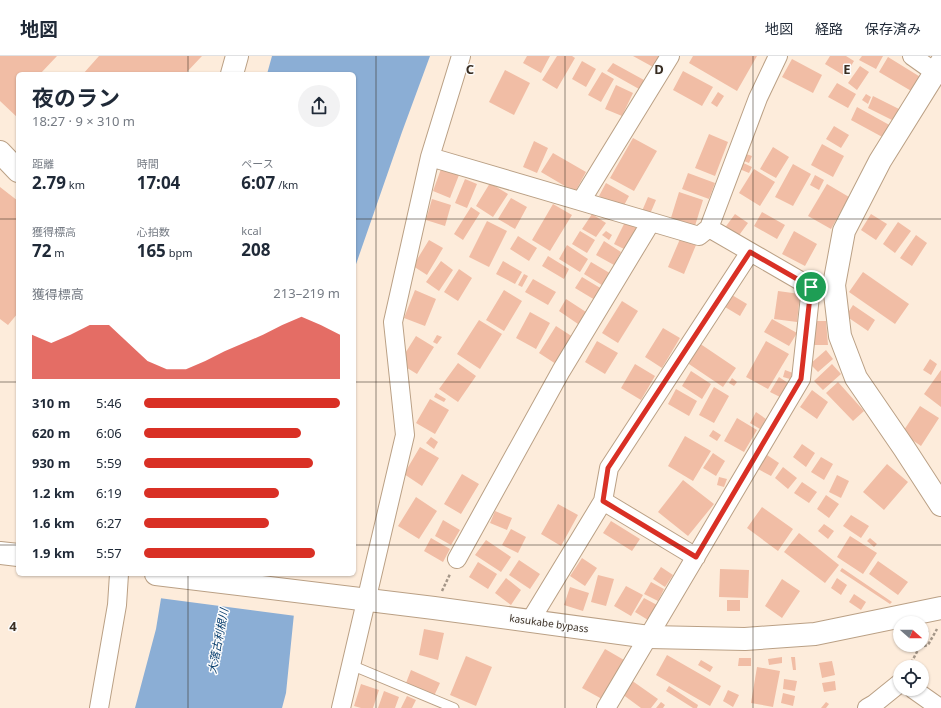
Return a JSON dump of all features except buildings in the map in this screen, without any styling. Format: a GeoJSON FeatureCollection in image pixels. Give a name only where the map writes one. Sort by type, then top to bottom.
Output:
{"type":"FeatureCollection","features":[{"type":"Feature","properties":{"kind":"main road"},"geometry":{"type":"LineString","coordinates":[[233,72],[238,56]]}},
{"type":"Feature","properties":{"kind":"main road"},"geometry":{"type":"LineString","coordinates":[[940,66],[880,161],[844,231],[834,285],[840,336],[856,378],[941,505]]}},
{"type":"Feature","properties":{"kind":"main road"},"geometry":{"type":"LineString","coordinates":[[0,152],[16,169]]}},
{"type":"Feature","properties":{"kind":"main road"},"geometry":{"type":"LineString","coordinates":[[0,553],[16,555]]}},
{"type":"Feature","properties":{"kind":"main road","name":"kasukabe bypass"},"geometry":{"type":"LineString","coordinates":[[172,576],[434,608],[649,637],[745,639],[815,634],[941,608]]}},
{"type":"Feature","properties":{"kind":"street"},"geometry":{"type":"LineString","coordinates":[[341,708],[351,665],[356,599],[405,436],[393,322],[430,157],[461,56]]}},
{"type":"Feature","properties":{"kind":"street"},"geometry":{"type":"LineString","coordinates":[[581,201],[670,56]]}},
{"type":"Feature","properties":{"kind":"street"},"geometry":{"type":"LineString","coordinates":[[430,157],[699,236],[708,228],[758,98],[778,56]]}},
{"type":"Feature","properties":{"kind":"street"},"geometry":{"type":"LineString","coordinates":[[912,56],[940,66]]}},
{"type":"Feature","properties":{"kind":"street"},"geometry":{"type":"LineString","coordinates":[[456,559],[561,371],[651,222]]}},
{"type":"Feature","properties":{"kind":"street"},"geometry":{"type":"LineString","coordinates":[[708,228],[811,287],[834,285]]}},
{"type":"Feature","properties":{"kind":"street"},"geometry":{"type":"LineString","coordinates":[[530,621],[603,501],[608,468],[750,252]]}},
{"type":"Feature","properties":{"kind":"street"},"geometry":{"type":"LineString","coordinates":[[606,708],[801,379],[811,287]]}},
{"type":"Feature","properties":{"kind":"street"},"geometry":{"type":"LineString","coordinates":[[603,501],[696,557]]}},
{"type":"Feature","properties":{"kind":"street"},"geometry":{"type":"LineString","coordinates":[[99,708],[117,605],[119,576]]}},
{"type":"Feature","properties":{"kind":"street"},"geometry":{"type":"LineString","coordinates":[[867,708],[893,689]]}},
{"type":"Feature","properties":{"kind":"street"},"geometry":{"type":"LineString","coordinates":[[923,696],[940,708]]}},
{"type":"Feature","properties":{"kind":"lane"},"geometry":{"type":"LineString","coordinates":[[351,665],[454,708]]}},
{"type":"Feature","properties":{"kind":"path"},"geometry":{"type":"LineString","coordinates":[[434,608],[456,559]]}},
{"type":"Feature","properties":{"kind":"path"},"geometry":{"type":"LineString","coordinates":[[929,642],[937,629],[941,628]]}},
{"type":"Feature","properties":{"kind":"water"},"geometry":{"type":"Polygon","coordinates":[[[272,56],[430,56],[356,264],[356,72],[268,72],[272,56]]]}},
{"type":"Feature","properties":{"kind":"water","name":"大落古利根川"},"geometry":{"type":"Polygon","coordinates":[[[165,576],[298,576],[286,693],[282,708],[135,708],[156,629],[165,576]]]}},
{"type":"Feature","properties":{"kind":"pier"},"geometry":{"type":"Polygon","coordinates":[[[163,576],[300,576],[296,616],[159,598],[163,576]]]}},
{"type":"Feature","properties":{"kind":"route"},"geometry":{"type":"LineString","coordinates":[[750,252],[811,287],[801,379],[696,557],[603,501],[608,468],[750,252]]}}]}
